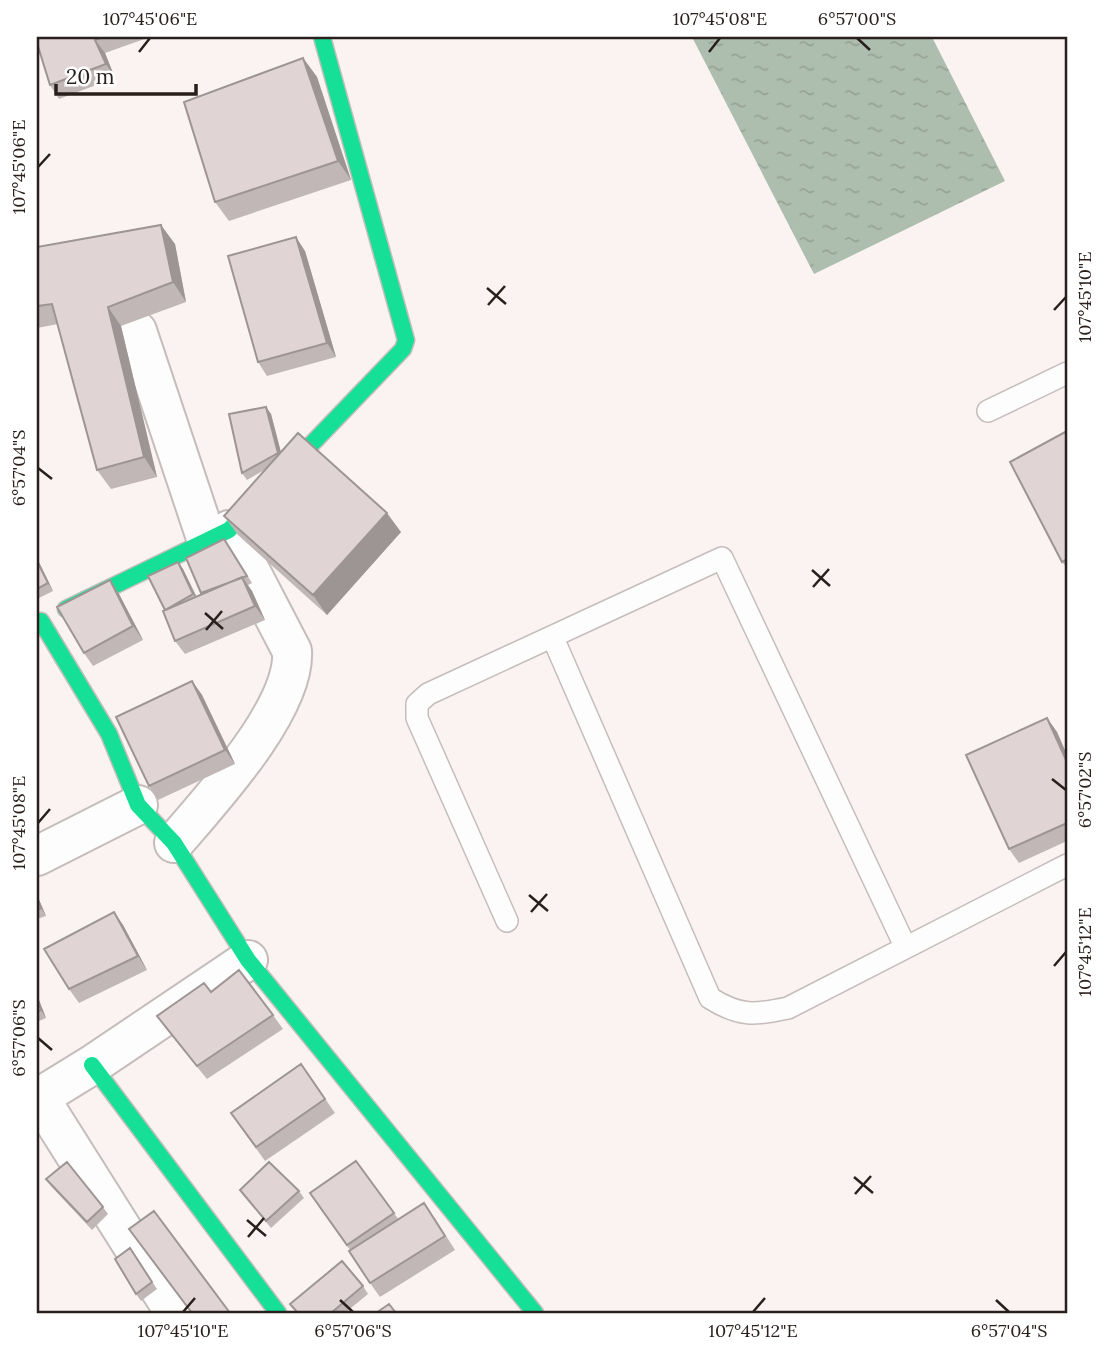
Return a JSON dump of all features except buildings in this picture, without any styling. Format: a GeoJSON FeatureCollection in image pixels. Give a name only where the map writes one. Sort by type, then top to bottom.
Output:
{"type":"FeatureCollection","features":[{"type":"Feature","properties":{"kind":"street"},"geometry":{"type":"LineString","coordinates":[[322,37],[406,340],[396,359],[218,535],[39,623],[109,734],[138,805],[174,843],[247,960],[535,1313]]}},
{"type":"Feature","properties":{"kind":"street"},"geometry":{"type":"LineString","coordinates":[[137,331],[218,535],[292,651],[294,668],[287,689],[235,772],[174,843]]}},
{"type":"Feature","properties":{"kind":"street"},"geometry":{"type":"LineString","coordinates":[[37,856],[138,805]]}},
{"type":"Feature","properties":{"kind":"street"},"geometry":{"type":"LineString","coordinates":[[175,1313],[38,1095],[92,1065],[247,960]]}},
{"type":"Feature","properties":{"kind":"street"},"geometry":{"type":"LineString","coordinates":[[92,1065],[278,1313]]}},
{"type":"Feature","properties":{"kind":"lane"},"geometry":{"type":"LineString","coordinates":[[988,411],[1067,373]]}},
{"type":"Feature","properties":{"kind":"lane"},"geometry":{"type":"LineString","coordinates":[[507,921],[417,718],[418,704],[428,694],[722,558],[905,946]]}},
{"type":"Feature","properties":{"kind":"lane"},"geometry":{"type":"LineString","coordinates":[[554,638],[710,998],[732,1012],[759,1014],[788,1008],[1067,865]]}},
{"type":"Feature","properties":{"kind":"water"},"geometry":{"type":"Polygon","coordinates":[[[692,37],[932,37],[1005,181],[814,274],[692,37]]]}},
{"type":"Feature","properties":{"kind":"traffic: fast"},"geometry":{"type":"LineString","coordinates":[[66,609],[229,530],[403,349],[406,340],[322,37]]}},
{"type":"Feature","properties":{"kind":"traffic: fast"},"geometry":{"type":"LineString","coordinates":[[41,621],[109,734],[138,805],[174,843],[248,960],[535,1313]]}},
{"type":"Feature","properties":{"kind":"traffic: fast"},"geometry":{"type":"LineString","coordinates":[[92,1065],[278,1313]]}}]}
